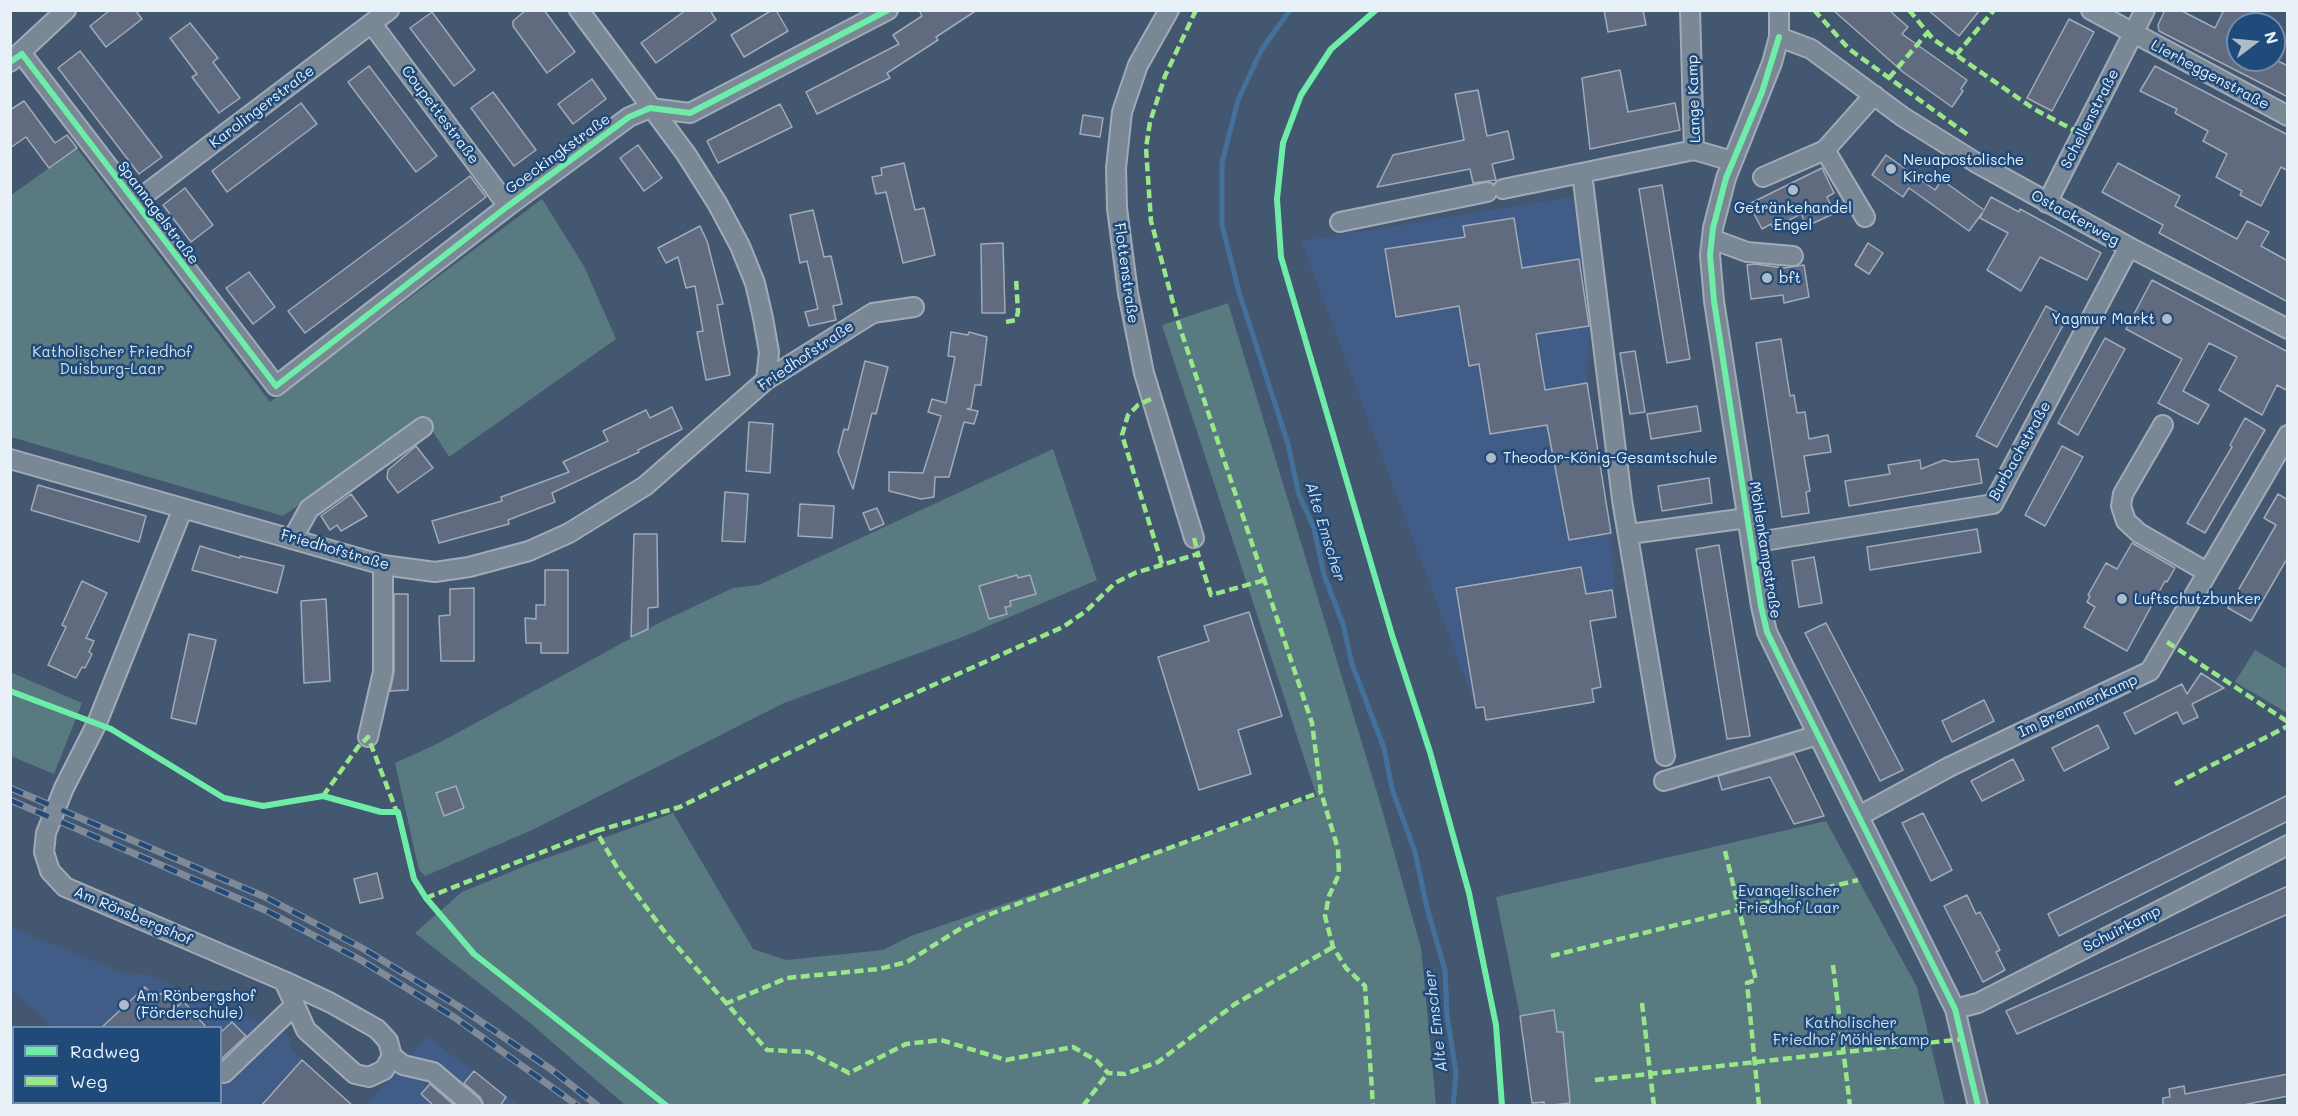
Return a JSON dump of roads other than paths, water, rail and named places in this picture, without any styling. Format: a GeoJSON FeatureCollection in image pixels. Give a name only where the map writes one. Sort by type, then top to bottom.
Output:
{"type":"FeatureCollection","features":[{"type":"Feature","properties":{"kind":"street"},"geometry":{"type":"LineString","coordinates":[[16,58],[66,10]]}},
{"type":"Feature","properties":{"kind":"street","name":"Karolingerstraße"},"geometry":{"type":"LineString","coordinates":[[135,202],[389,10]]}},
{"type":"Feature","properties":{"kind":"street"},"geometry":{"type":"LineString","coordinates":[[579,10],[686,154],[717,202],[740,246],[754,283],[763,318],[769,352],[766,380]]}},
{"type":"Feature","properties":{"kind":"street"},"geometry":{"type":"LineString","coordinates":[[650,108],[690,113],[888,10]]}},
{"type":"Feature","properties":{"kind":"street","name":"Flottenstraße"},"geometry":{"type":"LineString","coordinates":[[1169,10],[1138,65],[1122,112],[1116,168],[1117,207],[1128,293],[1144,373],[1194,538]]}},
{"type":"Feature","properties":{"kind":"street","name":"Lange Kamp"},"geometry":{"type":"LineString","coordinates":[[1690,10],[1695,150],[1732,161]]}},
{"type":"Feature","properties":{"kind":"street"},"geometry":{"type":"LineString","coordinates":[[1779,10],[1779,37]]}},
{"type":"Feature","properties":{"kind":"street"},"geometry":{"type":"LineString","coordinates":[[2091,10],[2132,35]]}},
{"type":"Feature","properties":{"kind":"street","name":"Schellenstraße"},"geometry":{"type":"LineString","coordinates":[[2048,203],[2145,10]]}},
{"type":"Feature","properties":{"kind":"street","name":"Coupettestraße"},"geometry":{"type":"LineString","coordinates":[[372,24],[508,206]]}},
{"type":"Feature","properties":{"kind":"street","name":"Lierheggenstraße"},"geometry":{"type":"LineString","coordinates":[[2132,35],[2288,116]]}},
{"type":"Feature","properties":{"kind":"street","name":"Ostackerweg"},"geometry":{"type":"LineString","coordinates":[[1779,37],[1811,49],[1874,95],[1975,162],[2129,247],[2286,325]]}},
{"type":"Feature","properties":{"kind":"street","name":"Möhlenkampstraße"},"geometry":{"type":"LineString","coordinates":[[1779,37],[1762,92],[1732,161],[1719,201],[1712,239],[1714,301],[1767,632],[1955,1009],[1978,1106]]}},
{"type":"Feature","properties":{"kind":"street","name":"Spannagelstraße"},"geometry":{"type":"LineString","coordinates":[[16,58],[135,202],[276,386]]}},
{"type":"Feature","properties":{"kind":"street"},"geometry":{"type":"LineString","coordinates":[[1763,177],[1825,150],[1874,95]]}},
{"type":"Feature","properties":{"kind":"street","name":"Goeckingkstraße"},"geometry":{"type":"LineString","coordinates":[[276,386],[508,206],[629,117],[650,108]]}},
{"type":"Feature","properties":{"kind":"street"},"geometry":{"type":"LineString","coordinates":[[1340,222],[1695,150]]}},
{"type":"Feature","properties":{"kind":"street"},"geometry":{"type":"LineString","coordinates":[[1825,150],[1865,217]]}},
{"type":"Feature","properties":{"kind":"street"},"geometry":{"type":"LineString","coordinates":[[1582,173],[1622,500],[1630,534],[1665,756]]}},
{"type":"Feature","properties":{"kind":"street"},"geometry":{"type":"LineString","coordinates":[[1712,239],[1747,252],[1793,256]]}},
{"type":"Feature","properties":{"kind":"street","name":"Burbachstraße"},"geometry":{"type":"LineString","coordinates":[[1751,543],[1993,504],[2129,247]]}},
{"type":"Feature","properties":{"kind":"street","name":"Friedhofstraße"},"geometry":{"type":"LineString","coordinates":[[10,459],[383,565],[435,572],[469,567],[529,551],[569,533],[645,486],[766,380],[873,313],[914,307]]}},
{"type":"Feature","properties":{"kind":"street"},"geometry":{"type":"LineString","coordinates":[[2163,425],[2123,494],[2121,506],[2126,521],[2139,533],[2207,572]]}},
{"type":"Feature","properties":{"kind":"street"},"geometry":{"type":"LineString","coordinates":[[292,538],[309,509],[423,427]]}},
{"type":"Feature","properties":{"kind":"street","name":"Im Bremmenkamp"},"geometry":{"type":"LineString","coordinates":[[1859,816],[1949,766],[2150,671],[2288,435]]}},
{"type":"Feature","properties":{"kind":"street","name":"Am Rönsbergshof"},"geometry":{"type":"LineString","coordinates":[[183,508],[97,723],[64,788],[46,833],[44,852],[50,871],[65,887],[332,1003],[377,1029],[388,1041],[392,1056]]}},
{"type":"Feature","properties":{"kind":"street"},"geometry":{"type":"LineString","coordinates":[[1630,534],[1747,518]]}},
{"type":"Feature","properties":{"kind":"street"},"geometry":{"type":"LineString","coordinates":[[368,737],[383,672],[383,565]]}},
{"type":"Feature","properties":{"kind":"street"},"geometry":{"type":"LineString","coordinates":[[1664,781],[1818,735]]}},
{"type":"Feature","properties":{"kind":"street","name":"Schuirkamp"},"geometry":{"type":"LineString","coordinates":[[1955,1009],[1978,1003],[2288,845]]}},
{"type":"Feature","properties":{"kind":"street"},"geometry":{"type":"LineString","coordinates":[[284,981],[306,1029],[355,1074],[369,1077],[384,1071],[392,1056],[403,1065],[433,1072],[473,1106]]}},
{"type":"Feature","properties":{"kind":"street"},"geometry":{"type":"LineString","coordinates":[[224,1073],[295,1005]]}},
{"type":"Feature","properties":{"kind":"waterway","name":"Alte Emscher"},"geometry":{"type":"LineString","coordinates":[[1290,10],[1262,49],[1238,100],[1222,163],[1222,225],[1239,292],[1288,444],[1299,495],[1314,528],[1324,575],[1343,624],[1352,664],[1384,748],[1392,789],[1415,852],[1427,908],[1445,970],[1447,1015],[1456,1074],[1453,1106]]}},
{"type":"Feature","properties":{"kind":"railway"},"geometry":{"type":"LineString","coordinates":[[10,788],[265,897],[362,948],[458,1006],[552,1070],[598,1106]]}},
{"type":"Feature","properties":{"kind":"railway"},"geometry":{"type":"LineString","coordinates":[[10,800],[265,910],[359,959],[454,1017],[578,1106]]}},
{"type":"Feature","properties":{"kind":"place","name":"Neuapostolische Kirche"},"geometry":{"type":"Point","coordinates":[1891,169]}},
{"type":"Feature","properties":{"kind":"place","name":"Getränkehandel Engel"},"geometry":{"type":"Point","coordinates":[1793,190]}},
{"type":"Feature","properties":{"kind":"place","name":"bft"},"geometry":{"type":"Point","coordinates":[1767,278]}},
{"type":"Feature","properties":{"kind":"place","name":"Yagmur Markt"},"geometry":{"type":"Point","coordinates":[2167,319]}},
{"type":"Feature","properties":{"kind":"place","name":"Theodor-König-Gesamtschule"},"geometry":{"type":"Point","coordinates":[1491,458]}},
{"type":"Feature","properties":{"kind":"place","name":"Luftschutzbunker"},"geometry":{"type":"Point","coordinates":[2122,599]}},
{"type":"Feature","properties":{"kind":"place","name":"Am Rönbergshof (Förderschule)"},"geometry":{"type":"Point","coordinates":[124,1005]}},
{"type":"Feature","properties":{"kind":"park label","name":"Katholischer Friedhof Duisburg-Laar"},"geometry":{"type":"Point","coordinates":[112,360]}},
{"type":"Feature","properties":{"kind":"park label","name":"Evangelischer Friedhof Laar"},"geometry":{"type":"Point","coordinates":[1789,900]}},
{"type":"Feature","properties":{"kind":"park label","name":"Katholischer Friedhof Möhlenkamp"},"geometry":{"type":"Point","coordinates":[1851,1032]}}]}
